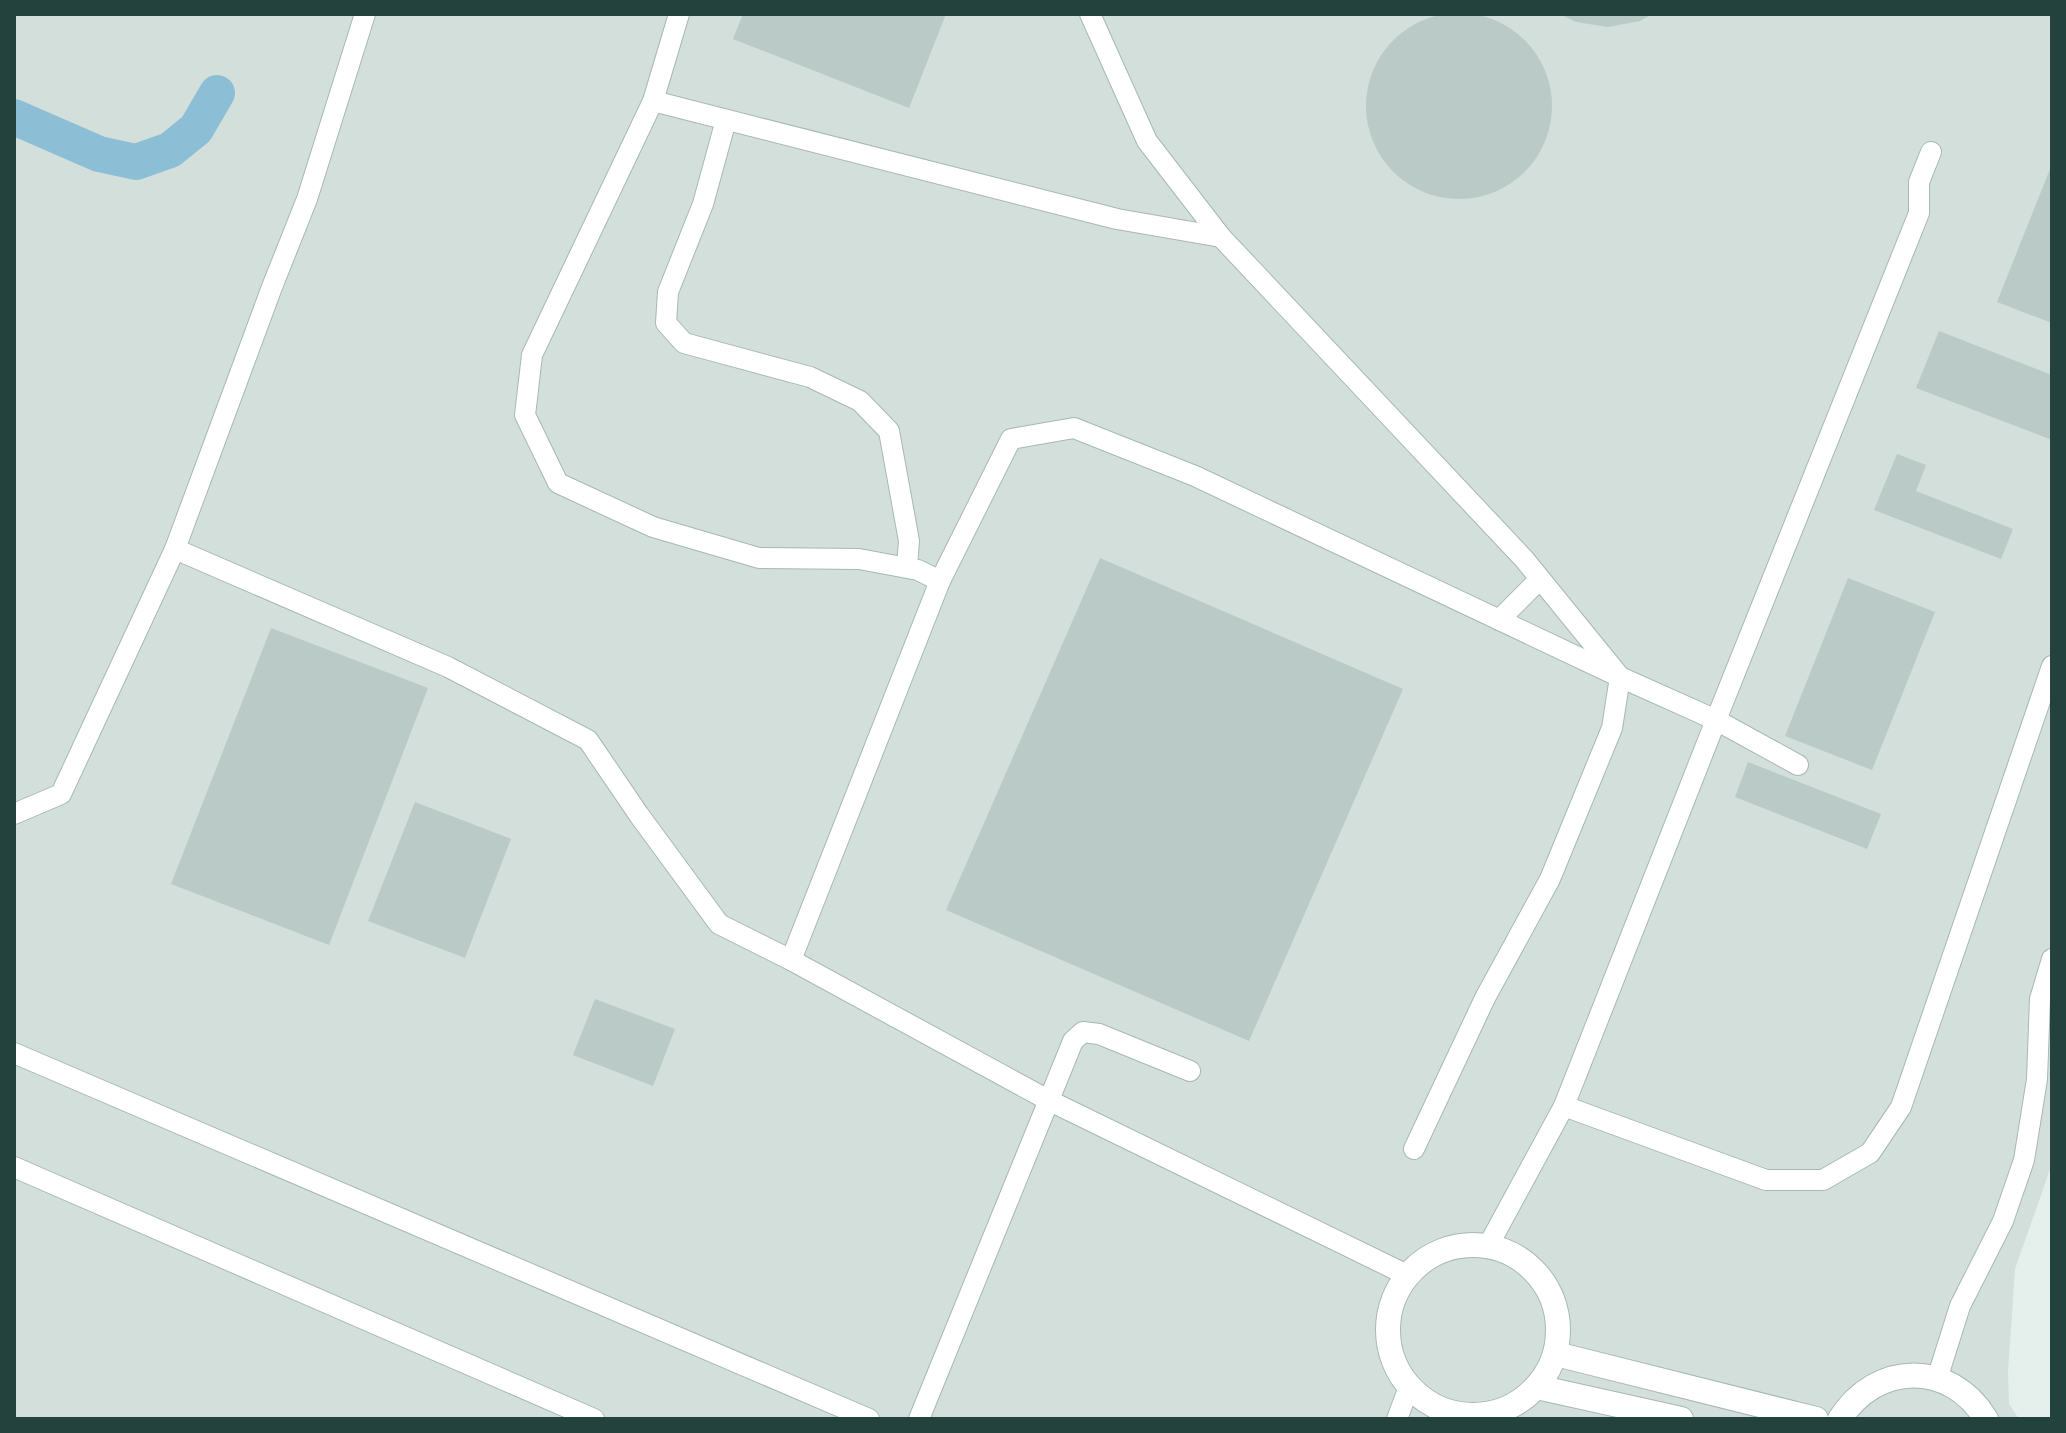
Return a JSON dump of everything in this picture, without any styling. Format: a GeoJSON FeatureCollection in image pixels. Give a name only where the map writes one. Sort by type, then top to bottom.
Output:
{"type":"FeatureCollection","features":[{"type":"Feature","properties":{"kind":"street"},"geometry":{"type":"LineString","coordinates":[[1465,1244],[1488,1246],[1515,1255],[1538,1273],[1553,1297],[1559,1325],[1556,1354],[1537,1387],[1516,1404],[1493,1416],[1447,1412],[1426,1402],[1409,1387],[1395,1367],[1388,1343],[1388,1320],[1394,1296],[1407,1275],[1423,1260],[1465,1244]]}},
{"type":"Feature","properties":{"kind":"street"},"geometry":{"type":"LineString","coordinates":[[1556,1354],[1816,1419]]}},
{"type":"Feature","properties":{"kind":"street"},"geometry":{"type":"LineString","coordinates":[[1840,1419],[1849,1404],[1868,1388],[1890,1378],[1914,1375],[1937,1379],[1960,1389],[1978,1405],[1986,1419]]}},
{"type":"Feature","properties":{"kind":"street"},"geometry":{"type":"LineString","coordinates":[[1537,1387],[1681,1419]]}},
{"type":"Feature","properties":{"kind":"lane"},"geometry":{"type":"LineString","coordinates":[[14,814],[61,794],[175,549],[307,199],[365,14]]}},
{"type":"Feature","properties":{"kind":"lane"},"geometry":{"type":"LineString","coordinates":[[679,14],[653,101],[532,355],[525,415],[558,483],[653,527],[759,558],[859,559],[907,567],[940,581]]}},
{"type":"Feature","properties":{"kind":"lane"},"geometry":{"type":"LineString","coordinates":[[1090,14],[1147,141],[1221,237],[1513,547],[1620,677],[1612,728],[1550,879],[1485,998],[1414,1149]]}},
{"type":"Feature","properties":{"kind":"lane"},"geometry":{"type":"LineString","coordinates":[[653,101],[1117,219],[1221,237]]}},
{"type":"Feature","properties":{"kind":"lane"},"geometry":{"type":"LineString","coordinates":[[726,120],[703,204],[668,292],[666,323],[684,343],[810,377],[860,401],[889,431],[909,541],[907,567]]}},
{"type":"Feature","properties":{"kind":"lane"},"geometry":{"type":"LineString","coordinates":[[1488,1246],[1564,1106],[1919,213],[1919,182],[1931,152]]}},
{"type":"Feature","properties":{"kind":"lane"},"geometry":{"type":"LineString","coordinates":[[791,960],[940,581],[1011,439],[1074,428],[1195,476],[1716,720],[1798,765]]}},
{"type":"Feature","properties":{"kind":"lane"},"geometry":{"type":"LineString","coordinates":[[175,549],[448,667],[588,740],[719,924],[1048,1100],[1407,1275]]}},
{"type":"Feature","properties":{"kind":"lane"},"geometry":{"type":"LineString","coordinates":[[1499,620],[1540,579]]}},
{"type":"Feature","properties":{"kind":"lane"},"geometry":{"type":"LineString","coordinates":[[1564,1106],[1766,1180],[1823,1180],[1870,1153],[1901,1107],[2052,666]]}},
{"type":"Feature","properties":{"kind":"lane"},"geometry":{"type":"LineString","coordinates":[[1937,1379],[1960,1306],[2003,1221],[2024,1160],[2037,1079],[2040,999],[2052,959]]}},
{"type":"Feature","properties":{"kind":"lane"},"geometry":{"type":"LineString","coordinates":[[919,1419],[1073,1041],[1083,1032],[1099,1034],[1190,1071]]}},
{"type":"Feature","properties":{"kind":"lane"},"geometry":{"type":"LineString","coordinates":[[14,1053],[869,1419]]}},
{"type":"Feature","properties":{"kind":"lane"},"geometry":{"type":"LineString","coordinates":[[14,1167],[594,1419]]}},
{"type":"Feature","properties":{"kind":"lane"},"geometry":{"type":"LineString","coordinates":[[1397,1419],[1409,1387]]}},
{"type":"Feature","properties":{"kind":"shaded area"},"geometry":{"type":"Polygon","coordinates":[[[14,14],[2052,14],[2052,1164],[2015,1269],[2008,1372],[2009,1404],[2019,1419],[14,1419],[14,14]]]}},
{"type":"Feature","properties":{"kind":"building"},"geometry":{"type":"Polygon","coordinates":[[[1459,13],[1494,20],[1525,40],[1545,71],[1552,106],[1545,141],[1525,172],[1494,192],[1459,199],[1424,192],[1393,172],[1373,141],[1366,106],[1373,71],[1393,40],[1424,20],[1459,13]]]}},
{"type":"Feature","properties":{"kind":"building"},"geometry":{"type":"Polygon","coordinates":[[[743,14],[946,14],[909,108],[733,39],[743,14]]]}},
{"type":"Feature","properties":{"kind":"building"},"geometry":{"type":"Polygon","coordinates":[[[1560,14],[1652,14],[1640,21],[1608,27],[1576,22],[1560,14]]]}},
{"type":"Feature","properties":{"kind":"building"},"geometry":{"type":"Polygon","coordinates":[[[2052,164],[2052,323],[1997,302],[2052,164]]]}},
{"type":"Feature","properties":{"kind":"building"},"geometry":{"type":"Polygon","coordinates":[[[1939,331],[2052,375],[2052,440],[1916,388],[1939,331]]]}},
{"type":"Feature","properties":{"kind":"building"},"geometry":{"type":"Polygon","coordinates":[[[1897,454],[1926,465],[1916,491],[2013,529],[2001,559],[1874,510],[1897,454]]]}},
{"type":"Feature","properties":{"kind":"building"},"geometry":{"type":"Polygon","coordinates":[[[1100,558],[1403,689],[1249,1041],[946,910],[1100,558]]]}},
{"type":"Feature","properties":{"kind":"building"},"geometry":{"type":"Polygon","coordinates":[[[1848,578],[1935,612],[1872,770],[1785,736],[1848,578]]]}},
{"type":"Feature","properties":{"kind":"building"},"geometry":{"type":"Polygon","coordinates":[[[271,628],[428,688],[329,945],[171,884],[271,628]]]}},
{"type":"Feature","properties":{"kind":"building"},"geometry":{"type":"Polygon","coordinates":[[[1748,762],[1881,814],[1867,849],[1735,797],[1748,762]]]}},
{"type":"Feature","properties":{"kind":"building"},"geometry":{"type":"Polygon","coordinates":[[[415,802],[511,839],[465,958],[368,921],[415,802]]]}},
{"type":"Feature","properties":{"kind":"building"},"geometry":{"type":"Polygon","coordinates":[[[595,999],[675,1029],[653,1086],[573,1055],[595,999]]]}},
{"type":"Feature","properties":{"kind":"waterway"},"geometry":{"type":"LineString","coordinates":[[14,117],[99,154],[136,162],[170,150],[196,129],[217,93]]}}]}
